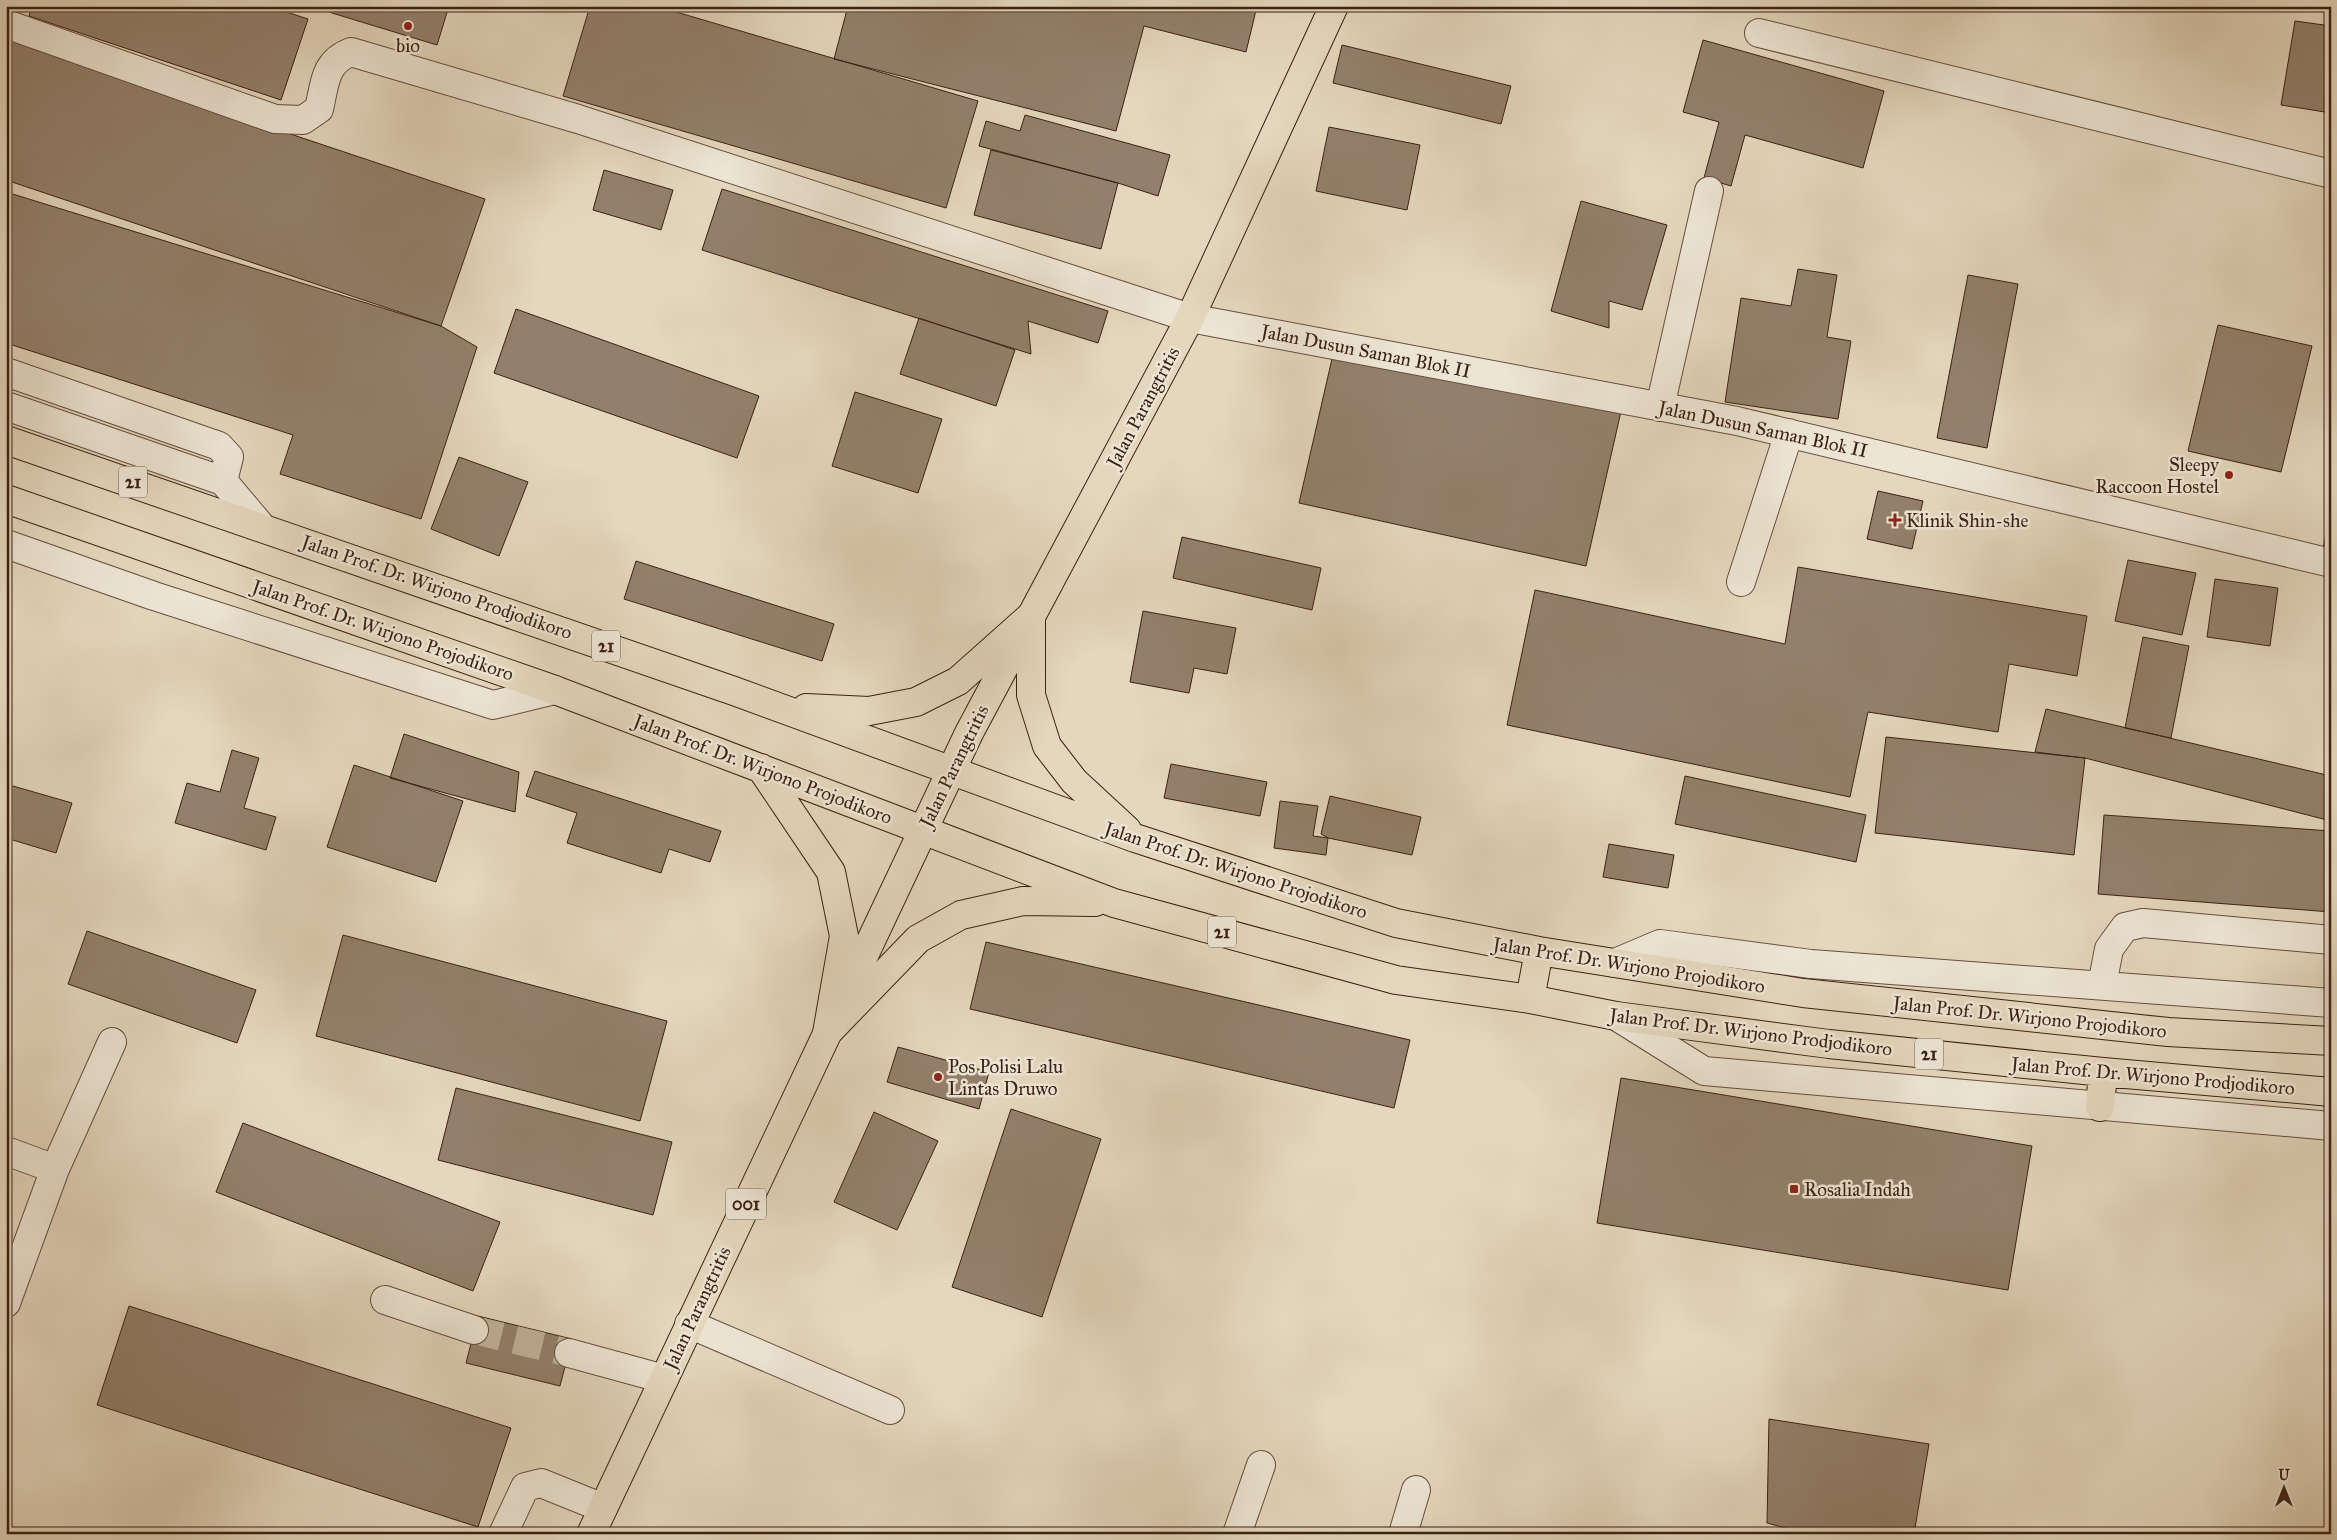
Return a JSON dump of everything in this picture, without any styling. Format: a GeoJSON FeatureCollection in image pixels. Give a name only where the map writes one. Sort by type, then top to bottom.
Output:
{"type":"FeatureCollection","features":[{"type":"Feature","properties":{"kind":"main road","name":"Jalan Parangtritis"},"geometry":{"type":"LineString","coordinates":[[591,1534],[951,770],[1190,318],[1334,6]]}},
{"type":"Feature","properties":{"kind":"main road","name":"Jalan Prof. Dr. Wirjono Prodjodikoro"},"geometry":{"type":"LineString","coordinates":[[6,440],[260,525],[780,707],[951,770]]}},
{"type":"Feature","properties":{"kind":"main road","name":"Jalan Prof. Dr. Wirjono Projodikoro"},"geometry":{"type":"LineString","coordinates":[[6,499],[555,690],[1114,902],[1396,980],[1530,999]]}},
{"type":"Feature","properties":{"kind":"main road"},"geometry":{"type":"LineString","coordinates":[[780,707],[869,711],[916,702],[958,681],[1031,616]]}},
{"type":"Feature","properties":{"kind":"main road"},"geometry":{"type":"LineString","coordinates":[[1031,616],[1031,695],[1047,746],[1074,781],[1136,838]]}},
{"type":"Feature","properties":{"kind":"main road"},"geometry":{"type":"LineString","coordinates":[[761,768],[831,872],[844,936],[827,1033]]}},
{"type":"Feature","properties":{"kind":"main road","name":"Jalan Prof. Dr. Wirjono Projodikoro"},"geometry":{"type":"LineString","coordinates":[[951,770],[1136,838],[1396,923],[1539,951],[1803,994],[2168,1032],[2331,1041]]}},
{"type":"Feature","properties":{"kind":"main road"},"geometry":{"type":"LineString","coordinates":[[827,1033],[918,938],[961,914],[1023,901],[1114,902]]}},
{"type":"Feature","properties":{"kind":"main road"},"geometry":{"type":"LineString","coordinates":[[1530,999],[1539,951]]}},
{"type":"Feature","properties":{"kind":"main road","name":"Jalan Prof. Dr. Wirjono Prodjodikoro"},"geometry":{"type":"LineString","coordinates":[[1530,999],[1616,1016],[1829,1044],[2103,1072],[2331,1092]]}},
{"type":"Feature","properties":{"kind":"main road"},"geometry":{"type":"LineString","coordinates":[[2100,1107],[2103,1072]]}},
{"type":"Feature","properties":{"kind":"street","name":"Jalan Dusun Saman Blok II"},"geometry":{"type":"LineString","coordinates":[[6,24],[275,119],[303,120],[319,109],[328,69],[339,56],[351,52],[578,119],[1190,318],[1789,433],[2331,563]]}},
{"type":"Feature","properties":{"kind":"street"},"geometry":{"type":"LineString","coordinates":[[1759,33],[2331,174]]}},
{"type":"Feature","properties":{"kind":"street"},"geometry":{"type":"LineString","coordinates":[[1660,407],[1709,191]]}},
{"type":"Feature","properties":{"kind":"street"},"geometry":{"type":"LineString","coordinates":[[6,372],[219,446],[229,457],[223,480]]}},
{"type":"Feature","properties":{"kind":"street"},"geometry":{"type":"LineString","coordinates":[[6,406],[223,480],[260,525]]}},
{"type":"Feature","properties":{"kind":"street"},"geometry":{"type":"LineString","coordinates":[[1741,582],[1789,433]]}},
{"type":"Feature","properties":{"kind":"street"},"geometry":{"type":"LineString","coordinates":[[6,544],[154,596],[493,705],[555,690]]}},
{"type":"Feature","properties":{"kind":"street"},"geometry":{"type":"LineString","coordinates":[[2102,985],[2109,949],[2125,926],[2143,923],[2331,940]]}},
{"type":"Feature","properties":{"kind":"street"},"geometry":{"type":"LineString","coordinates":[[1616,963],[1660,944],[1811,964],[2331,1003]]}},
{"type":"Feature","properties":{"kind":"street"},"geometry":{"type":"LineString","coordinates":[[1616,1016],[1704,1070],[2100,1107],[2331,1126]]}},
{"type":"Feature","properties":{"kind":"street"},"geometry":{"type":"LineString","coordinates":[[6,1303],[55,1169],[112,1042]]}},
{"type":"Feature","properties":{"kind":"street"},"geometry":{"type":"LineString","coordinates":[[6,1151],[55,1169]]}},
{"type":"Feature","properties":{"kind":"street"},"geometry":{"type":"LineString","coordinates":[[385,1300],[474,1330]]}},
{"type":"Feature","properties":{"kind":"street"},"geometry":{"type":"LineString","coordinates":[[690,1324],[890,1410]]}},
{"type":"Feature","properties":{"kind":"street"},"geometry":{"type":"LineString","coordinates":[[568,1353],[664,1380]]}},
{"type":"Feature","properties":{"kind":"street"},"geometry":{"type":"LineString","coordinates":[[1237,1534],[1262,1465]]}},
{"type":"Feature","properties":{"kind":"street"},"geometry":{"type":"LineString","coordinates":[[503,1534],[525,1487],[541,1483],[602,1508]]}},
{"type":"Feature","properties":{"kind":"street"},"geometry":{"type":"LineString","coordinates":[[1403,1534],[1416,1490]]}},
{"type":"Feature","properties":{"kind":"building"},"geometry":{"type":"Polygon","coordinates":[[[32,6],[268,6],[308,19],[281,100],[29,16],[32,6]]]}},
{"type":"Feature","properties":{"kind":"building","name":"bio"},"geometry":{"type":"Polygon","coordinates":[[[309,6],[449,6],[437,45],[309,6]]]}},
{"type":"Feature","properties":{"kind":"building"},"geometry":{"type":"Polygon","coordinates":[[[590,6],[656,6],[978,101],[946,208],[563,96],[590,6]]]}},
{"type":"Feature","properties":{"kind":"building"},"geometry":{"type":"Polygon","coordinates":[[[848,6],[1257,6],[1246,52],[1144,26],[1116,131],[834,59],[848,6]]]}},
{"type":"Feature","properties":{"kind":"building"},"geometry":{"type":"Polygon","coordinates":[[[2295,21],[2331,26],[2331,113],[2281,105],[2295,21]]]}},
{"type":"Feature","properties":{"kind":"building"},"geometry":{"type":"Polygon","coordinates":[[[6,39],[485,199],[441,326],[6,180],[6,39]]]}},
{"type":"Feature","properties":{"kind":"building"},"geometry":{"type":"Polygon","coordinates":[[[1703,40],[1884,91],[1863,168],[1745,135],[1731,186],[1704,178],[1719,122],[1683,112],[1703,40]]]}},
{"type":"Feature","properties":{"kind":"building"},"geometry":{"type":"Polygon","coordinates":[[[1342,45],[1511,86],[1501,124],[1333,83],[1342,45]]]}},
{"type":"Feature","properties":{"kind":"building"},"geometry":{"type":"Polygon","coordinates":[[[1025,115],[1170,155],[1158,196],[1118,183],[979,146],[986,121],[1020,131],[1025,115]]]}},
{"type":"Feature","properties":{"kind":"building"},"geometry":{"type":"Polygon","coordinates":[[[1329,127],[1420,145],[1407,210],[1316,191],[1329,127]]]}},
{"type":"Feature","properties":{"kind":"building"},"geometry":{"type":"Polygon","coordinates":[[[991,150],[1118,183],[1101,249],[974,215],[991,150]]]}},
{"type":"Feature","properties":{"kind":"building"},"geometry":{"type":"Polygon","coordinates":[[[604,170],[673,190],[661,230],[593,210],[604,170]]]}},
{"type":"Feature","properties":{"kind":"building"},"geometry":{"type":"Polygon","coordinates":[[[722,189],[1108,311],[1098,343],[1028,321],[1031,354],[702,250],[722,189]]]}},
{"type":"Feature","properties":{"kind":"building"},"geometry":{"type":"Polygon","coordinates":[[[6,192],[441,326],[477,347],[421,519],[280,474],[293,435],[6,343],[6,192]]]}},
{"type":"Feature","properties":{"kind":"building"},"geometry":{"type":"Polygon","coordinates":[[[1581,201],[1667,225],[1642,310],[1609,301],[1609,328],[1551,311],[1581,201]]]}},
{"type":"Feature","properties":{"kind":"building"},"geometry":{"type":"Polygon","coordinates":[[[1798,269],[1837,275],[1827,337],[1851,341],[1838,419],[1725,402],[1741,298],[1791,306],[1798,269]]]}},
{"type":"Feature","properties":{"kind":"building"},"geometry":{"type":"Polygon","coordinates":[[[1968,275],[2018,284],[1987,448],[1937,438],[1968,275]]]}},
{"type":"Feature","properties":{"kind":"building"},"geometry":{"type":"Polygon","coordinates":[[[516,309],[759,396],[737,458],[494,373],[516,309]]]}},
{"type":"Feature","properties":{"kind":"building"},"geometry":{"type":"Polygon","coordinates":[[[919,318],[1015,350],[996,406],[900,374],[919,318]]]}},
{"type":"Feature","properties":{"kind":"building"},"geometry":{"type":"Polygon","coordinates":[[[2218,325],[2312,346],[2281,472],[2188,451],[2218,325]]]}},
{"type":"Feature","properties":{"kind":"building"},"geometry":{"type":"Polygon","coordinates":[[[1334,350],[1622,407],[1586,566],[1299,503],[1334,350]]]}},
{"type":"Feature","properties":{"kind":"building"},"geometry":{"type":"Polygon","coordinates":[[[855,392],[942,419],[918,493],[832,466],[855,392]]]}},
{"type":"Feature","properties":{"kind":"building"},"geometry":{"type":"Polygon","coordinates":[[[459,457],[528,482],[499,556],[431,529],[459,457]]]}},
{"type":"Feature","properties":{"kind":"building","name":"Klinik Shin-she"},"geometry":{"type":"Polygon","coordinates":[[[1878,491],[1923,501],[1912,549],[1867,539],[1878,491]]]}},
{"type":"Feature","properties":{"kind":"building"},"geometry":{"type":"Polygon","coordinates":[[[2331,511],[2331,555],[2322,553],[2331,511]]]}},
{"type":"Feature","properties":{"kind":"building"},"geometry":{"type":"Polygon","coordinates":[[[1182,537],[1321,568],[1312,610],[1173,578],[1182,537]]]}},
{"type":"Feature","properties":{"kind":"building"},"geometry":{"type":"Polygon","coordinates":[[[2128,560],[2196,573],[2182,635],[2115,621],[2128,560]]]}},
{"type":"Feature","properties":{"kind":"building"},"geometry":{"type":"Polygon","coordinates":[[[636,561],[834,624],[822,661],[624,599],[636,561]]]}},
{"type":"Feature","properties":{"kind":"building"},"geometry":{"type":"Polygon","coordinates":[[[1798,567],[2087,616],[2077,676],[2009,664],[1998,732],[1868,712],[1850,797],[1507,725],[1535,590],[1785,644],[1798,567]]]}},
{"type":"Feature","properties":{"kind":"building"},"geometry":{"type":"Polygon","coordinates":[[[2215,579],[2278,588],[2270,646],[2207,637],[2215,579]]]}},
{"type":"Feature","properties":{"kind":"building"},"geometry":{"type":"Polygon","coordinates":[[[1143,611],[1236,628],[1227,674],[1194,668],[1189,693],[1130,682],[1143,611]]]}},
{"type":"Feature","properties":{"kind":"building"},"geometry":{"type":"Polygon","coordinates":[[[2143,637],[2189,646],[2171,738],[2125,728],[2143,637]]]}},
{"type":"Feature","properties":{"kind":"building"},"geometry":{"type":"Polygon","coordinates":[[[2046,709],[2331,776],[2331,821],[2085,758],[2035,752],[2046,709]]]}},
{"type":"Feature","properties":{"kind":"building"},"geometry":{"type":"Polygon","coordinates":[[[404,734],[519,772],[515,812],[390,778],[404,734]]]}},
{"type":"Feature","properties":{"kind":"building"},"geometry":{"type":"Polygon","coordinates":[[[1886,737],[2085,758],[2074,855],[1875,833],[1886,737]]]}},
{"type":"Feature","properties":{"kind":"building"},"geometry":{"type":"Polygon","coordinates":[[[232,750],[259,758],[244,808],[276,817],[266,850],[175,823],[187,783],[220,792],[232,750]]]}},
{"type":"Feature","properties":{"kind":"building"},"geometry":{"type":"Polygon","coordinates":[[[1171,764],[1267,782],[1260,816],[1164,798],[1171,764]]]}},
{"type":"Feature","properties":{"kind":"building"},"geometry":{"type":"Polygon","coordinates":[[[354,765],[463,801],[436,882],[327,847],[354,765]]]}},
{"type":"Feature","properties":{"kind":"building"},"geometry":{"type":"Polygon","coordinates":[[[535,771],[721,831],[710,862],[669,849],[661,873],[567,843],[577,813],[526,796],[535,771]]]}},
{"type":"Feature","properties":{"kind":"building"},"geometry":{"type":"Polygon","coordinates":[[[1685,776],[1866,815],[1856,862],[1675,824],[1685,776]]]}},
{"type":"Feature","properties":{"kind":"building"},"geometry":{"type":"Polygon","coordinates":[[[6,784],[72,803],[56,853],[6,838],[6,784]]]}},
{"type":"Feature","properties":{"kind":"building"},"geometry":{"type":"Polygon","coordinates":[[[1330,796],[1421,817],[1412,855],[1328,838],[1321,834],[1330,796]]]}},
{"type":"Feature","properties":{"kind":"building"},"geometry":{"type":"Polygon","coordinates":[[[1280,801],[1318,806],[1313,836],[1328,838],[1326,855],[1274,848],[1280,801]]]}},
{"type":"Feature","properties":{"kind":"building"},"geometry":{"type":"Polygon","coordinates":[[[2104,815],[2331,831],[2331,912],[2098,894],[2104,815]]]}},
{"type":"Feature","properties":{"kind":"building"},"geometry":{"type":"Polygon","coordinates":[[[1609,844],[1674,855],[1668,888],[1603,877],[1609,844]]]}},
{"type":"Feature","properties":{"kind":"building"},"geometry":{"type":"Polygon","coordinates":[[[87,931],[256,990],[237,1043],[68,984],[87,931]]]}},
{"type":"Feature","properties":{"kind":"building"},"geometry":{"type":"Polygon","coordinates":[[[343,935],[667,1021],[640,1121],[316,1036],[343,935]]]}},
{"type":"Feature","properties":{"kind":"building"},"geometry":{"type":"Polygon","coordinates":[[[986,942],[1410,1040],[1394,1108],[970,1009],[986,942]]]}},
{"type":"Feature","properties":{"kind":"building","name":"Pos Polisi Lalu Lintas Druwo"},"geometry":{"type":"Polygon","coordinates":[[[898,1047],[989,1072],[979,1109],[887,1082],[898,1047]]]}},
{"type":"Feature","properties":{"kind":"building"},"geometry":{"type":"Polygon","coordinates":[[[1621,1078],[2032,1146],[2008,1290],[1597,1223],[1621,1078]]]}},
{"type":"Feature","properties":{"kind":"building"},"geometry":{"type":"Polygon","coordinates":[[[456,1088],[672,1142],[653,1215],[438,1160],[456,1088]]]}},
{"type":"Feature","properties":{"kind":"building"},"geometry":{"type":"Polygon","coordinates":[[[1011,1109],[1101,1139],[1042,1317],[952,1287],[1011,1109]]]}},
{"type":"Feature","properties":{"kind":"building"},"geometry":{"type":"Polygon","coordinates":[[[874,1112],[938,1141],[897,1230],[834,1202],[874,1112]]]}},
{"type":"Feature","properties":{"kind":"building"},"geometry":{"type":"Polygon","coordinates":[[[243,1123],[500,1222],[473,1291],[216,1192],[243,1123]]]}},
{"type":"Feature","properties":{"kind":"building"},"geometry":{"type":"Polygon","coordinates":[[[129,1306],[511,1428],[478,1527],[97,1405],[129,1306]]]}},
{"type":"Feature","properties":{"kind":"building"},"geometry":{"type":"Polygon","coordinates":[[[478,1316],[572,1339],[560,1386],[466,1363],[478,1316]]]}},
{"type":"Feature","properties":{"kind":"building"},"geometry":{"type":"Polygon","coordinates":[[[1769,1419],[1929,1444],[1914,1534],[1808,1534],[1767,1523],[1769,1419]]]}},
{"type":"Feature","properties":{"kind":"tunnel"},"geometry":{"type":"LineString","coordinates":[[474,1330],[569,1353]]}},
{"type":"Feature","properties":{"kind":"place","name":"bio"},"geometry":{"type":"Point","coordinates":[408,26]}},
{"type":"Feature","properties":{"kind":"place","name":"Sleepy Raccoon Hostel"},"geometry":{"type":"Point","coordinates":[2229,475]}},
{"type":"Feature","properties":{"kind":"place","name":"Klinik Shin-she"},"geometry":{"type":"Point","coordinates":[1895,520]}},
{"type":"Feature","properties":{"kind":"place","name":"Pos Polisi Lalu Lintas Druwo"},"geometry":{"type":"Point","coordinates":[938,1077]}},
{"type":"Feature","properties":{"kind":"place","name":"Rosalia Indah"},"geometry":{"type":"Point","coordinates":[1794,1189]}}]}
